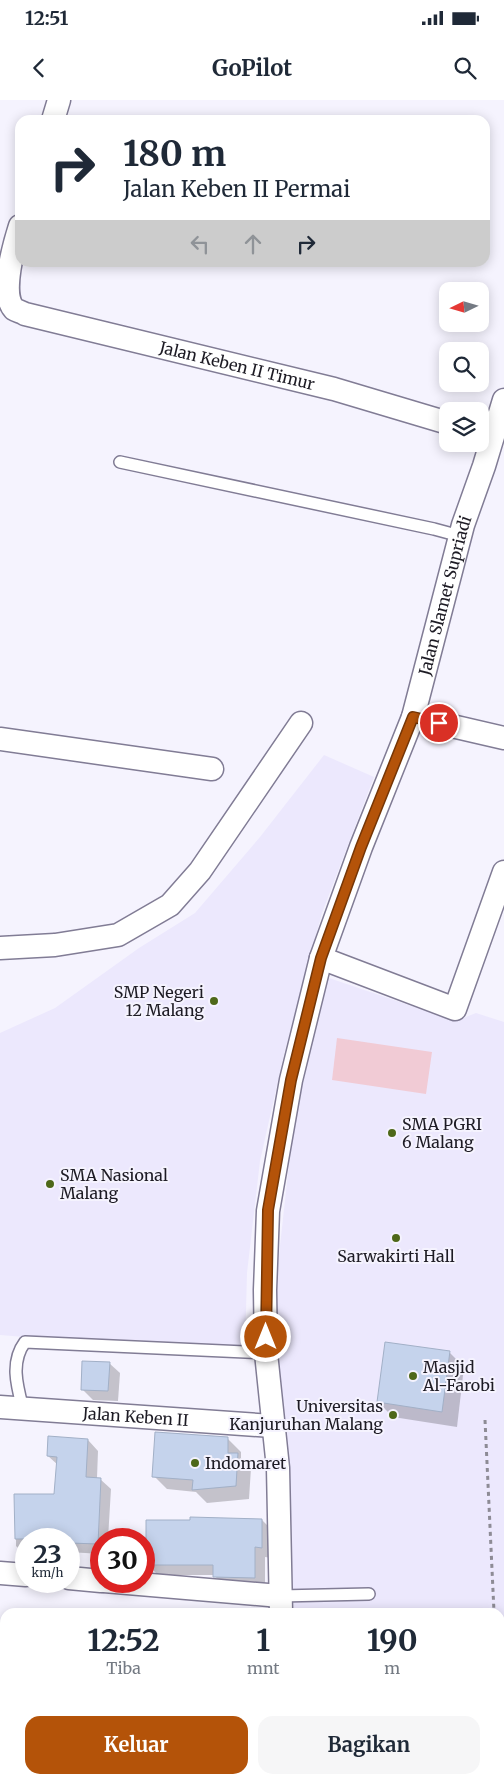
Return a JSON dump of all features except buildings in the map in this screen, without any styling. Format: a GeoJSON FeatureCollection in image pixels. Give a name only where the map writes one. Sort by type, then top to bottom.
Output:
{"type":"FeatureCollection","features":[{"type":"Feature","properties":{"kind":"street"},"geometry":{"type":"LineString","coordinates":[[54,115],[59,100]]}},
{"type":"Feature","properties":{"kind":"street","name":"Jalan Keben II Timur"},"geometry":{"type":"LineString","coordinates":[[15,244],[9,266],[6,292],[13,308],[25,314],[334,389],[439,421]]}},
{"type":"Feature","properties":{"kind":"street","name":"Jalan Slamet Supriadi"},"geometry":{"type":"LineString","coordinates":[[489,429],[504,400]]}},
{"type":"Feature","properties":{"kind":"street","name":"Jalan Slamet Supriadi"},"geometry":{"type":"LineString","coordinates":[[280,1604],[278,1468],[272,1426],[266,1353],[265,1290],[268,1210],[291,1080],[321,958],[361,847],[413,717],[460,536],[494,468],[489,447]]}},
{"type":"Feature","properties":{"kind":"street"},"geometry":{"type":"LineString","coordinates":[[413,717],[504,738]]}},
{"type":"Feature","properties":{"kind":"street"},"geometry":{"type":"LineString","coordinates":[[0,948],[55,945],[118,935],[170,905],[200,871],[301,723]]}},
{"type":"Feature","properties":{"kind":"street"},"geometry":{"type":"LineString","coordinates":[[0,739],[212,769]]}},
{"type":"Feature","properties":{"kind":"street"},"geometry":{"type":"LineString","coordinates":[[321,958],[455,1009],[504,872]]}},
{"type":"Feature","properties":{"kind":"street","name":"Jalan Keben II"},"geometry":{"type":"LineString","coordinates":[[0,1407],[272,1426]]}},
{"type":"Feature","properties":{"kind":"street"},"geometry":{"type":"LineString","coordinates":[[0,1573],[15,1574]]}},
{"type":"Feature","properties":{"kind":"street"},"geometry":{"type":"LineString","coordinates":[[155,1588],[280,1604]]}},
{"type":"Feature","properties":{"kind":"lane"},"geometry":{"type":"LineString","coordinates":[[120,462],[460,536]]}},
{"type":"Feature","properties":{"kind":"lane"},"geometry":{"type":"LineString","coordinates":[[23,1408],[16,1379],[16,1362],[18,1351],[25,1342],[266,1353]]}},
{"type":"Feature","properties":{"kind":"lane"},"geometry":{"type":"LineString","coordinates":[[280,1604],[369,1594]]}},
{"type":"Feature","properties":{"kind":"path"},"geometry":{"type":"LineString","coordinates":[[485,1420],[494,1608]]}},
{"type":"Feature","properties":{"kind":"shaded area","name":"SMP Negeri 12 Malang"},"geometry":{"type":"Polygon","coordinates":[[[324,755],[374,777],[322,913],[284,1054],[260,1161],[247,1273],[245,1348],[73,1341],[0,1335],[0,1033],[55,1008],[139,948],[195,913],[260,837],[324,755]]]}},
{"type":"Feature","properties":{"kind":"shaded area","name":"Universitas Kanjuruhan Malang"},"geometry":{"type":"Polygon","coordinates":[[[326,977],[456,1021],[476,1013],[504,1022],[504,1608],[294,1608],[287,1466],[276,1365],[275,1291],[293,1128],[326,977]]]}},
{"type":"Feature","properties":{"kind":"shaded area"},"geometry":{"type":"Polygon","coordinates":[[[337,1038],[432,1052],[426,1094],[332,1080],[337,1038]]]}},
{"type":"Feature","properties":{"kind":"place","name":"SMP Negeri 12 Malang"},"geometry":{"type":"Point","coordinates":[214,1001]}},
{"type":"Feature","properties":{"kind":"place","name":"SMA PGRI 6 Malang"},"geometry":{"type":"Point","coordinates":[392,1133]}},
{"type":"Feature","properties":{"kind":"place","name":"SMA Nasional Malang"},"geometry":{"type":"Point","coordinates":[50,1184]}},
{"type":"Feature","properties":{"kind":"place","name":"Sarwakirti Hall"},"geometry":{"type":"Point","coordinates":[396,1238]}},
{"type":"Feature","properties":{"kind":"place","name":"Masjid Al-Farobi"},"geometry":{"type":"Point","coordinates":[413,1376]}},
{"type":"Feature","properties":{"kind":"place","name":"Universitas Kanjuruhan Malang"},"geometry":{"type":"Point","coordinates":[393,1415]}},
{"type":"Feature","properties":{"kind":"place","name":"Indomaret"},"geometry":{"type":"Point","coordinates":[195,1463]}},
{"type":"Feature","properties":{"kind":"route"},"geometry":{"type":"LineString","coordinates":[[266,1337],[265,1290],[268,1210],[291,1080],[321,958],[361,847],[413,717],[439,723]]}}]}
